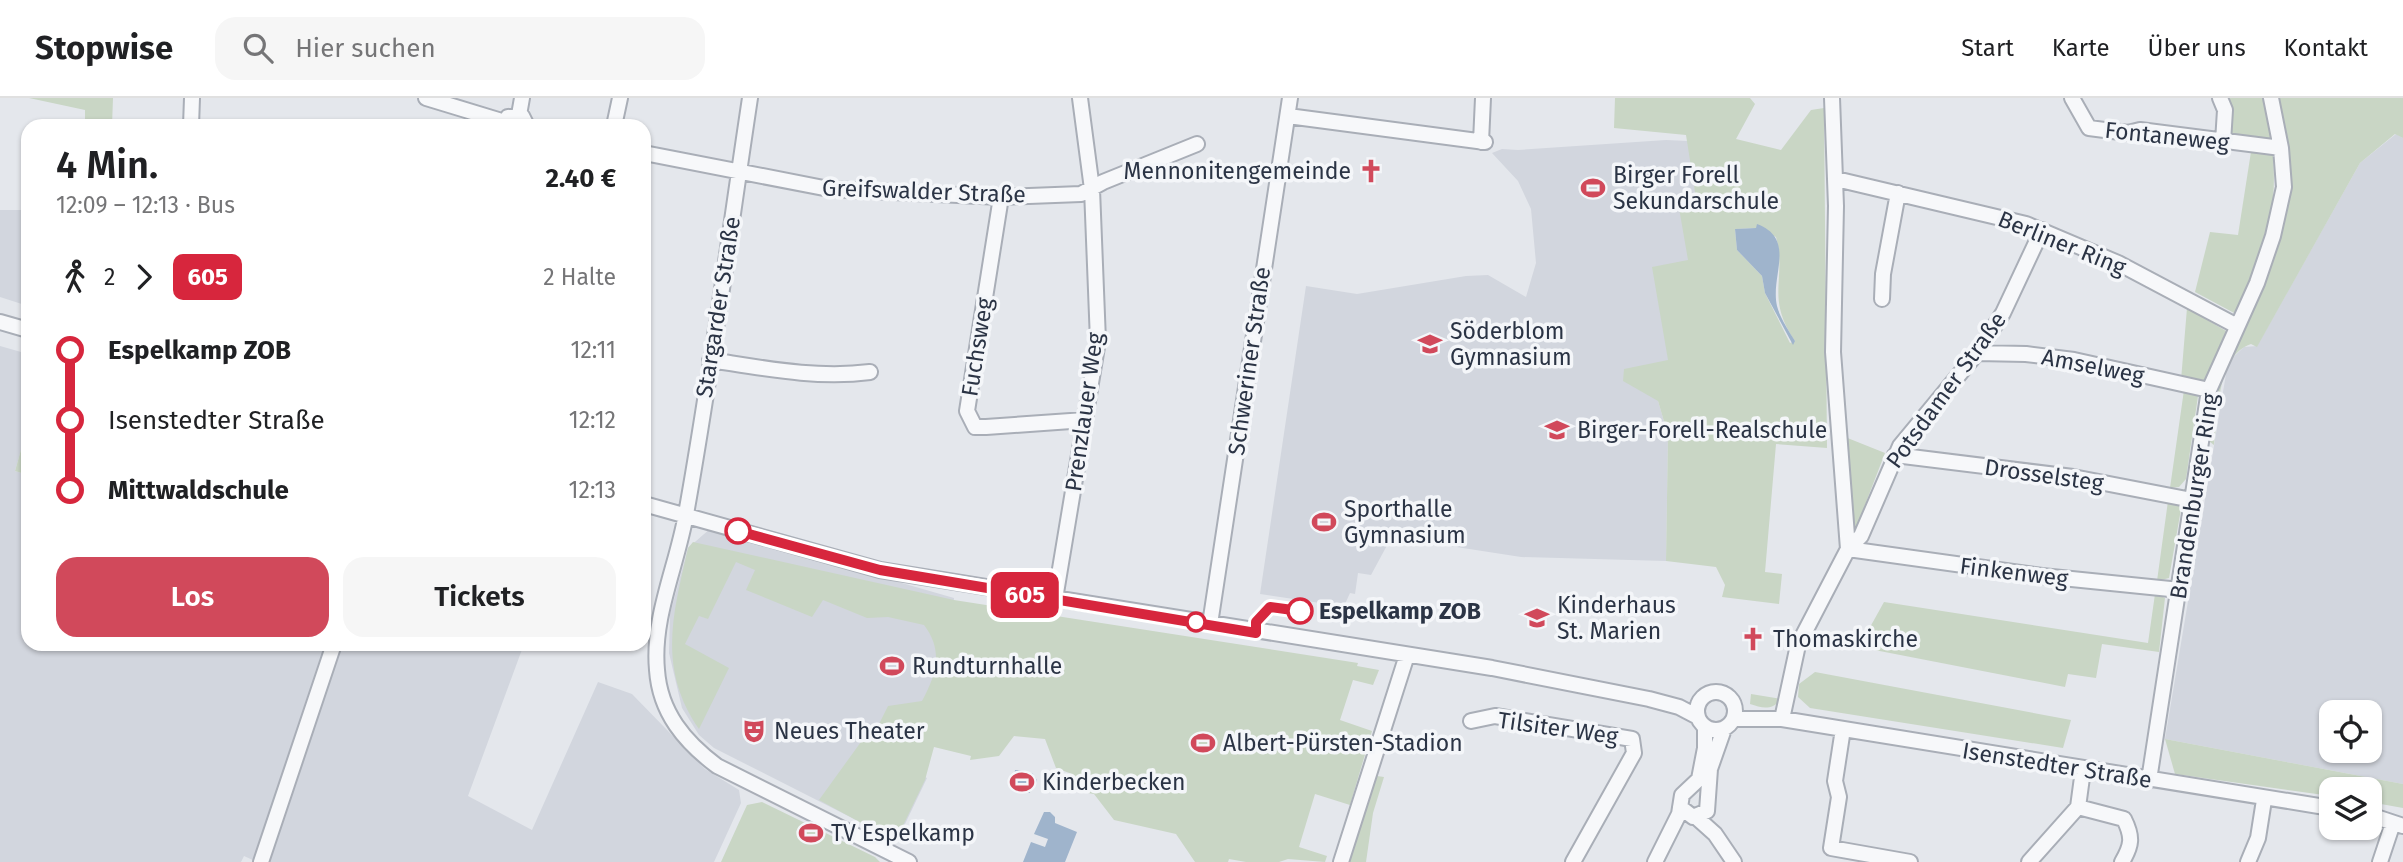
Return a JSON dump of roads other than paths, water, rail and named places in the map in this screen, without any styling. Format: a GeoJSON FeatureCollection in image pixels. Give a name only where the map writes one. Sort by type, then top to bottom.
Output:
{"type":"FeatureCollection","features":[{"type":"Feature","properties":{"kind":"street"},"geometry":{"type":"LineString","coordinates":[[191,119],[192,98]]}},
{"type":"Feature","properties":{"kind":"street"},"geometry":{"type":"LineString","coordinates":[[426,98],[490,119]]}},
{"type":"Feature","properties":{"kind":"street"},"geometry":{"type":"LineString","coordinates":[[522,98],[523,119]]}},
{"type":"Feature","properties":{"kind":"street"},"geometry":{"type":"LineString","coordinates":[[616,119],[620,98]]}},
{"type":"Feature","properties":{"kind":"street","name":"Stargarder Straße"},"geometry":{"type":"LineString","coordinates":[[751,98],[686,517],[659,625],[656,652],[661,691],[673,722],[696,751],[741,781],[909,862]]}},
{"type":"Feature","properties":{"kind":"street","name":"Prenzlauer Weg"},"geometry":{"type":"LineString","coordinates":[[1055,599],[1098,341],[1092,190],[1080,98]]}},
{"type":"Feature","properties":{"kind":"street","name":"Schweriner Straße"},"geometry":{"type":"LineString","coordinates":[[1210,624],[1290,98]]}},
{"type":"Feature","properties":{"kind":"street"},"geometry":{"type":"LineString","coordinates":[[1287,116],[1483,142],[1483,98]]}},
{"type":"Feature","properties":{"kind":"street"},"geometry":{"type":"LineString","coordinates":[[1782,719],[1798,645],[1848,549],[1833,352],[1836,179],[1832,98]]}},
{"type":"Feature","properties":{"kind":"street","name":"Fontaneweg"},"geometry":{"type":"LineString","coordinates":[[2072,98],[2089,128],[2128,134],[2140,130],[2281,148]]}},
{"type":"Feature","properties":{"kind":"street"},"geometry":{"type":"LineString","coordinates":[[2220,98],[2225,110],[2223,142]]}},
{"type":"Feature","properties":{"kind":"street","name":"Brandenburger Ring"},"geometry":{"type":"LineString","coordinates":[[2148,780],[2209,390],[2258,283],[2273,236],[2284,187],[2281,148],[2271,98]]}},
{"type":"Feature","properties":{"kind":"street","name":"Greifswalder Straße"},"geometry":{"type":"LineString","coordinates":[[651,155],[738,174],[829,189],[1001,197],[1081,194],[1102,182],[1197,144]]}},
{"type":"Feature","properties":{"kind":"street","name":"Berliner Ring"},"geometry":{"type":"LineString","coordinates":[[1836,179],[1979,211],[2042,230],[2118,263],[2237,326]]}},
{"type":"Feature","properties":{"kind":"street"},"geometry":{"type":"LineString","coordinates":[[1882,299],[1883,274],[1898,192]]}},
{"type":"Feature","properties":{"kind":"street","name":"Fuchsweg"},"geometry":{"type":"LineString","coordinates":[[1001,197],[967,411],[969,420],[975,427],[1085,420]]}},
{"type":"Feature","properties":{"kind":"street","name":"Potsdamer Straße"},"geometry":{"type":"LineString","coordinates":[[1848,549],[1861,536],[1895,456],[1977,353],[2003,313],[2042,230]]}},
{"type":"Feature","properties":{"kind":"street"},"geometry":{"type":"LineString","coordinates":[[0,322],[21,328]]}},
{"type":"Feature","properties":{"kind":"street","name":"Amselweg"},"geometry":{"type":"LineString","coordinates":[[1977,353],[2026,354],[2074,360],[2209,390]]}},
{"type":"Feature","properties":{"kind":"street"},"geometry":{"type":"LineString","coordinates":[[709,360],[800,373],[841,375],[870,372]]}},
{"type":"Feature","properties":{"kind":"street","name":"Drosselsteg"},"geometry":{"type":"LineString","coordinates":[[1895,456],[2073,477],[2192,499]]}},
{"type":"Feature","properties":{"kind":"street"},"geometry":{"type":"LineString","coordinates":[[651,506],[870,568],[1407,655],[1649,699],[1679,707],[1717,730],[1729,724]]}},
{"type":"Feature","properties":{"kind":"street","name":"Finkenweg"},"geometry":{"type":"LineString","coordinates":[[1848,549],[2042,576],[2179,590]]}},
{"type":"Feature","properties":{"kind":"street"},"geometry":{"type":"LineString","coordinates":[[261,862],[332,651]]}},
{"type":"Feature","properties":{"kind":"street"},"geometry":{"type":"LineString","coordinates":[[1341,862],[1407,655]]}},
{"type":"Feature","properties":{"kind":"street"},"geometry":{"type":"LineString","coordinates":[[1649,699],[1703,696],[1720,692],[1733,702],[1729,724],[1715,750],[1707,795],[1656,861]]}},
{"type":"Feature","properties":{"kind":"street"},"geometry":{"type":"LineString","coordinates":[[1703,696],[1698,705],[1701,722],[1701,773],[1692,789],[1682,795],[1693,813],[1715,834],[1734,862]]}},
{"type":"Feature","properties":{"kind":"street","name":"Isenstedter Straße"},"geometry":{"type":"LineString","coordinates":[[1733,702],[1782,719],[2264,800],[2319,807]]}},
{"type":"Feature","properties":{"kind":"street","name":"Tilsiter Weg"},"geometry":{"type":"LineString","coordinates":[[1471,721],[1495,716],[1633,739],[1634,753],[1573,862]]}},
{"type":"Feature","properties":{"kind":"street","name":"Isenstedter Straße"},"geometry":{"type":"LineString","coordinates":[[1729,724],[1782,719]]}},
{"type":"Feature","properties":{"kind":"street"},"geometry":{"type":"LineString","coordinates":[[1843,729],[1835,781],[1839,797],[1831,848],[1910,862]]}},
{"type":"Feature","properties":{"kind":"street"},"geometry":{"type":"LineString","coordinates":[[2029,862],[2078,807],[2083,770]]}},
{"type":"Feature","properties":{"kind":"street"},"geometry":{"type":"LineString","coordinates":[[1692,789],[1707,795]]}},
{"type":"Feature","properties":{"kind":"street"},"geometry":{"type":"LineString","coordinates":[[2248,862],[2258,838],[2264,800]]}},
{"type":"Feature","properties":{"kind":"street"},"geometry":{"type":"LineString","coordinates":[[2078,807],[2123,819],[2132,837],[2131,846],[2122,862]]}},
{"type":"Feature","properties":{"kind":"street"},"geometry":{"type":"LineString","coordinates":[[2380,862],[2398,825]]}},
{"type":"Feature","properties":{"kind":"water"},"geometry":{"type":"Polygon","coordinates":[[[1757,224],[1769,231],[1776,239],[1779,249],[1777,306],[1795,341],[1793,345],[1765,293],[1762,276],[1737,250],[1735,229],[1756,228],[1757,224]]]}},
{"type":"Feature","properties":{"kind":"water","name":"Kinderbecken"},"geometry":{"type":"Polygon","coordinates":[[[1015,770],[1025,771],[1026,775],[1032,773],[1037,780],[1036,783],[1031,782],[1030,793],[1012,789],[1015,770]]]}},
{"type":"Feature","properties":{"kind":"water"},"geometry":{"type":"Polygon","coordinates":[[[1044,812],[1050,812],[1055,817],[1055,823],[1077,832],[1065,862],[1023,862],[1031,842],[1045,847],[1048,839],[1034,834],[1044,812]]]}},
{"type":"Feature","properties":{"kind":"place","name":"Mennonitengemeinde"},"geometry":{"type":"Point","coordinates":[1371,171]}},
{"type":"Feature","properties":{"kind":"place","name":"Birger Forell Sekundarschule"},"geometry":{"type":"Point","coordinates":[1593,188]}},
{"type":"Feature","properties":{"kind":"place","name":"Söderblom Gymnasium"},"geometry":{"type":"Point","coordinates":[1430,344]}},
{"type":"Feature","properties":{"kind":"place","name":"Birger-Forell-Realschule"},"geometry":{"type":"Point","coordinates":[1557,430]}},
{"type":"Feature","properties":{"kind":"place","name":"Sporthalle Gymnasium"},"geometry":{"type":"Point","coordinates":[1324,522]}},
{"type":"Feature","properties":{"kind":"place","name":"Espelkamp ZOB"},"geometry":{"type":"Point","coordinates":[1300,611]}},
{"type":"Feature","properties":{"kind":"place","name":"Kinderhaus St. Marien"},"geometry":{"type":"Point","coordinates":[1537,618]}},
{"type":"Feature","properties":{"kind":"place","name":"Thomaskirche"},"geometry":{"type":"Point","coordinates":[1753,639]}},
{"type":"Feature","properties":{"kind":"place","name":"Rundturnhalle"},"geometry":{"type":"Point","coordinates":[892,666]}},
{"type":"Feature","properties":{"kind":"place","name":"Neues Theater"},"geometry":{"type":"Point","coordinates":[754,731]}},
{"type":"Feature","properties":{"kind":"place","name":"Albert-Pürsten-Stadion"},"geometry":{"type":"Point","coordinates":[1203,743]}},
{"type":"Feature","properties":{"kind":"place","name":"Kinderbecken"},"geometry":{"type":"Point","coordinates":[1022,782]}},
{"type":"Feature","properties":{"kind":"place","name":"TV Espelkamp"},"geometry":{"type":"Point","coordinates":[811,833]}}]}
